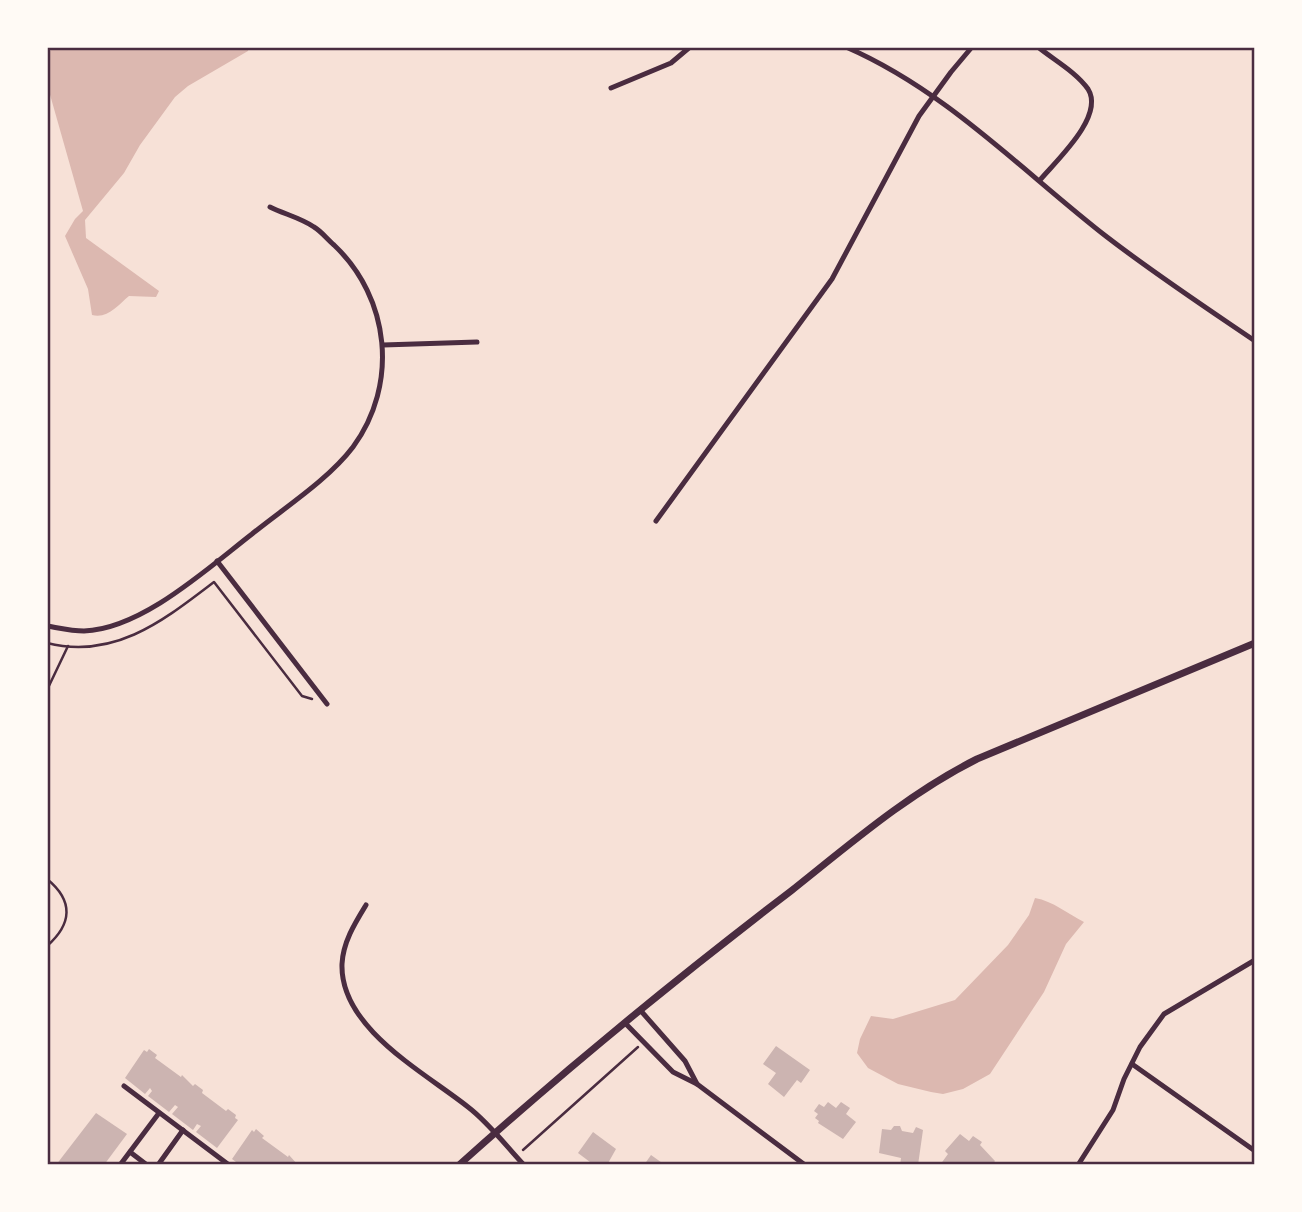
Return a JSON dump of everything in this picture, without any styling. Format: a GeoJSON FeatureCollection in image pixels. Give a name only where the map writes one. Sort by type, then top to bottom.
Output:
{"type":"FeatureCollection","features":[{"type":"Feature","properties":{"kind":"street"},"geometry":{"type":"LineString","coordinates":[[611,88],[671,63],[690,47]]}},
{"type":"Feature","properties":{"kind":"street"},"geometry":{"type":"LineString","coordinates":[[846,47],[894,70],[933,95],[1108,237],[1255,341]]}},
{"type":"Feature","properties":{"kind":"street"},"geometry":{"type":"LineString","coordinates":[[656,521],[832,279],[905,140],[933,95],[972,47]]}},
{"type":"Feature","properties":{"kind":"street"},"geometry":{"type":"LineString","coordinates":[[1038,47],[1086,87],[1093,107],[1084,126],[1040,180]]}},
{"type":"Feature","properties":{"kind":"street"},"geometry":{"type":"LineString","coordinates":[[47,626],[85,631],[122,623],[152,608],[217,561],[330,472],[352,448],[372,414],[382,377],[383,345],[373,299],[348,258],[315,227],[270,207]]}},
{"type":"Feature","properties":{"kind":"street"},"geometry":{"type":"LineString","coordinates":[[383,345],[477,342]]}},
{"type":"Feature","properties":{"kind":"street"},"geometry":{"type":"LineString","coordinates":[[217,561],[327,704]]}},
{"type":"Feature","properties":{"kind":"street"},"geometry":{"type":"LineString","coordinates":[[459,1165],[569,1068],[743,927],[900,806],[958,768],[1255,643]]}},
{"type":"Feature","properties":{"kind":"street"},"geometry":{"type":"LineString","coordinates":[[366,905],[349,933],[342,964],[348,997],[363,1023],[386,1045],[471,1109],[524,1165]]}},
{"type":"Feature","properties":{"kind":"street"},"geometry":{"type":"LineString","coordinates":[[1078,1165],[1113,1110],[1140,1047],[1164,1014],[1255,960]]}},
{"type":"Feature","properties":{"kind":"street"},"geometry":{"type":"LineString","coordinates":[[641,1011],[685,1062],[697,1084]]}},
{"type":"Feature","properties":{"kind":"street"},"geometry":{"type":"LineString","coordinates":[[626,1024],[673,1072],[697,1084],[805,1165]]}},
{"type":"Feature","properties":{"kind":"street"},"geometry":{"type":"LineString","coordinates":[[1132,1064],[1255,1151]]}},
{"type":"Feature","properties":{"kind":"street"},"geometry":{"type":"LineString","coordinates":[[124,1086],[229,1165]]}},
{"type":"Feature","properties":{"kind":"street"},"geometry":{"type":"LineString","coordinates":[[120,1165],[159,1112]]}},
{"type":"Feature","properties":{"kind":"street"},"geometry":{"type":"LineString","coordinates":[[158,1165],[183,1130]]}},
{"type":"Feature","properties":{"kind":"street"},"geometry":{"type":"LineString","coordinates":[[130,1152],[147,1165]]}},
{"type":"Feature","properties":{"kind":"path"},"geometry":{"type":"LineString","coordinates":[[47,643],[68,646],[103,645],[129,638],[165,620],[214,582],[302,696],[327,704]]}},
{"type":"Feature","properties":{"kind":"path"},"geometry":{"type":"LineString","coordinates":[[47,690],[68,646]]}},
{"type":"Feature","properties":{"kind":"path"},"geometry":{"type":"LineString","coordinates":[[47,879],[61,893],[67,913],[61,933],[47,946]]}},
{"type":"Feature","properties":{"kind":"path"},"geometry":{"type":"LineString","coordinates":[[516,1157],[643,1042]]}},
{"type":"Feature","properties":{"kind":"shaded area"},"geometry":{"type":"Polygon","coordinates":[[[59,47],[249,47],[248,51],[188,86],[175,97],[140,145],[124,173],[85,220],[86,238],[159,291],[156,297],[129,296],[112,310],[98,316],[92,315],[88,289],[65,236],[83,211],[47,84],[47,54],[59,47]]]}},
{"type":"Feature","properties":{"kind":"shaded area"},"geometry":{"type":"Polygon","coordinates":[[[1035,898],[1084,922],[1066,944],[1044,992],[990,1074],[963,1089],[943,1094],[898,1084],[868,1068],[857,1053],[860,1039],[871,1016],[893,1019],[955,1000],[1008,945],[1029,915],[1035,898]]]}},
{"type":"Feature","properties":{"kind":"building"},"geometry":{"type":"Polygon","coordinates":[[[776,1046],[810,1070],[801,1083],[797,1080],[784,1097],[768,1084],[776,1073],[763,1064],[776,1046]]]}},
{"type":"Feature","properties":{"kind":"building"},"geometry":{"type":"Polygon","coordinates":[[[149,1049],[157,1055],[155,1058],[181,1077],[182,1075],[193,1086],[195,1084],[203,1090],[202,1093],[226,1111],[228,1109],[236,1115],[238,1120],[217,1148],[196,1132],[201,1126],[197,1124],[193,1130],[172,1114],[178,1107],[175,1105],[169,1112],[148,1096],[152,1091],[150,1088],[145,1094],[125,1078],[144,1050],[147,1052],[149,1049]]]}},
{"type":"Feature","properties":{"kind":"building"},"geometry":{"type":"Polygon","coordinates":[[[828,1102],[836,1108],[841,1102],[850,1108],[846,1114],[856,1122],[843,1139],[818,1123],[815,1118],[818,1114],[814,1111],[819,1104],[824,1107],[828,1102]]]}},
{"type":"Feature","properties":{"kind":"building"},"geometry":{"type":"Polygon","coordinates":[[[96,1113],[127,1134],[104,1165],[56,1165],[96,1113]]]}},
{"type":"Feature","properties":{"kind":"building"},"geometry":{"type":"Polygon","coordinates":[[[894,1126],[913,1133],[916,1127],[923,1130],[918,1165],[900,1165],[901,1158],[879,1153],[882,1129],[891,1130],[894,1126]]]}},
{"type":"Feature","properties":{"kind":"building"},"geometry":{"type":"Polygon","coordinates":[[[256,1129],[264,1136],[262,1138],[288,1157],[289,1155],[298,1165],[240,1165],[232,1159],[252,1130],[254,1132],[256,1129]]]}},
{"type":"Feature","properties":{"kind":"building"},"geometry":{"type":"Polygon","coordinates":[[[593,1132],[616,1149],[607,1165],[594,1165],[578,1153],[593,1132]]]}},
{"type":"Feature","properties":{"kind":"building"},"geometry":{"type":"Polygon","coordinates":[[[960,1134],[969,1141],[973,1136],[982,1142],[980,1145],[995,1161],[992,1165],[940,1165],[948,1154],[945,1151],[960,1134]]]}},
{"type":"Feature","properties":{"kind":"building"},"geometry":{"type":"Polygon","coordinates":[[[651,1155],[665,1165],[644,1165],[651,1155]]]}}]}
